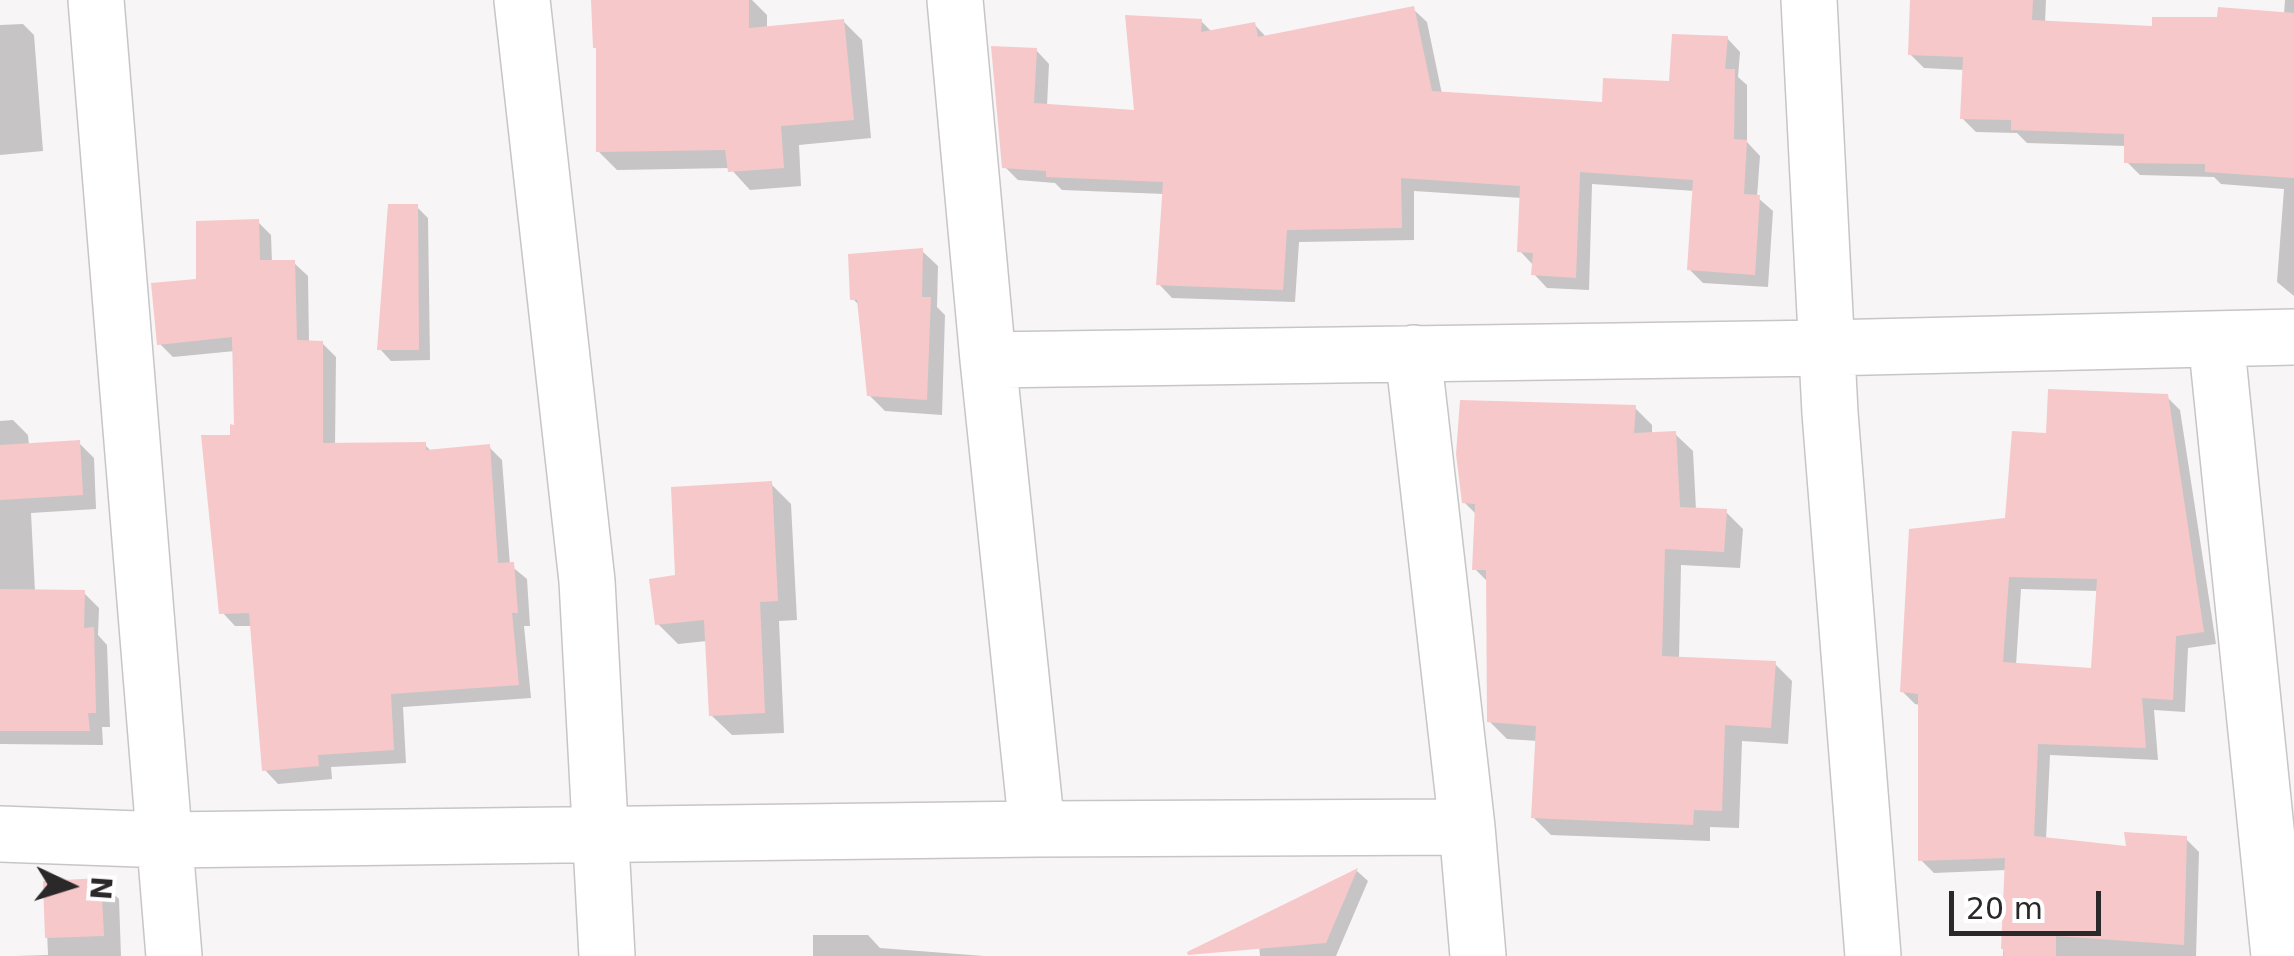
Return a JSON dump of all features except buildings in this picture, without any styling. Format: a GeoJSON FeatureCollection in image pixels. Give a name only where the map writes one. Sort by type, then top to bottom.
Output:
{"type":"FeatureCollection","features":[{"type":"Feature","properties":{"kind":"street"},"geometry":{"type":"LineString","coordinates":[[96,0],[174,956]]}},
{"type":"Feature","properties":{"kind":"street"},"geometry":{"type":"LineString","coordinates":[[522,0],[588,581],[607,956]]}},
{"type":"Feature","properties":{"kind":"street"},"geometry":{"type":"LineString","coordinates":[[955,0],[1037,829]]}},
{"type":"Feature","properties":{"kind":"street"},"geometry":{"type":"LineString","coordinates":[[1809,0],[1826,348],[1873,956]]}},
{"type":"Feature","properties":{"kind":"street"},"geometry":{"type":"LineString","coordinates":[[988,360],[2294,338]]}},
{"type":"Feature","properties":{"kind":"street"},"geometry":{"type":"LineString","coordinates":[[2216,339],[2280,828],[2279,956]]}},
{"type":"Feature","properties":{"kind":"street"},"geometry":{"type":"LineString","coordinates":[[1413,354],[1478,956]]}},
{"type":"Feature","properties":{"kind":"street"},"geometry":{"type":"LineString","coordinates":[[0,834],[166,840],[1467,828]]}}]}
